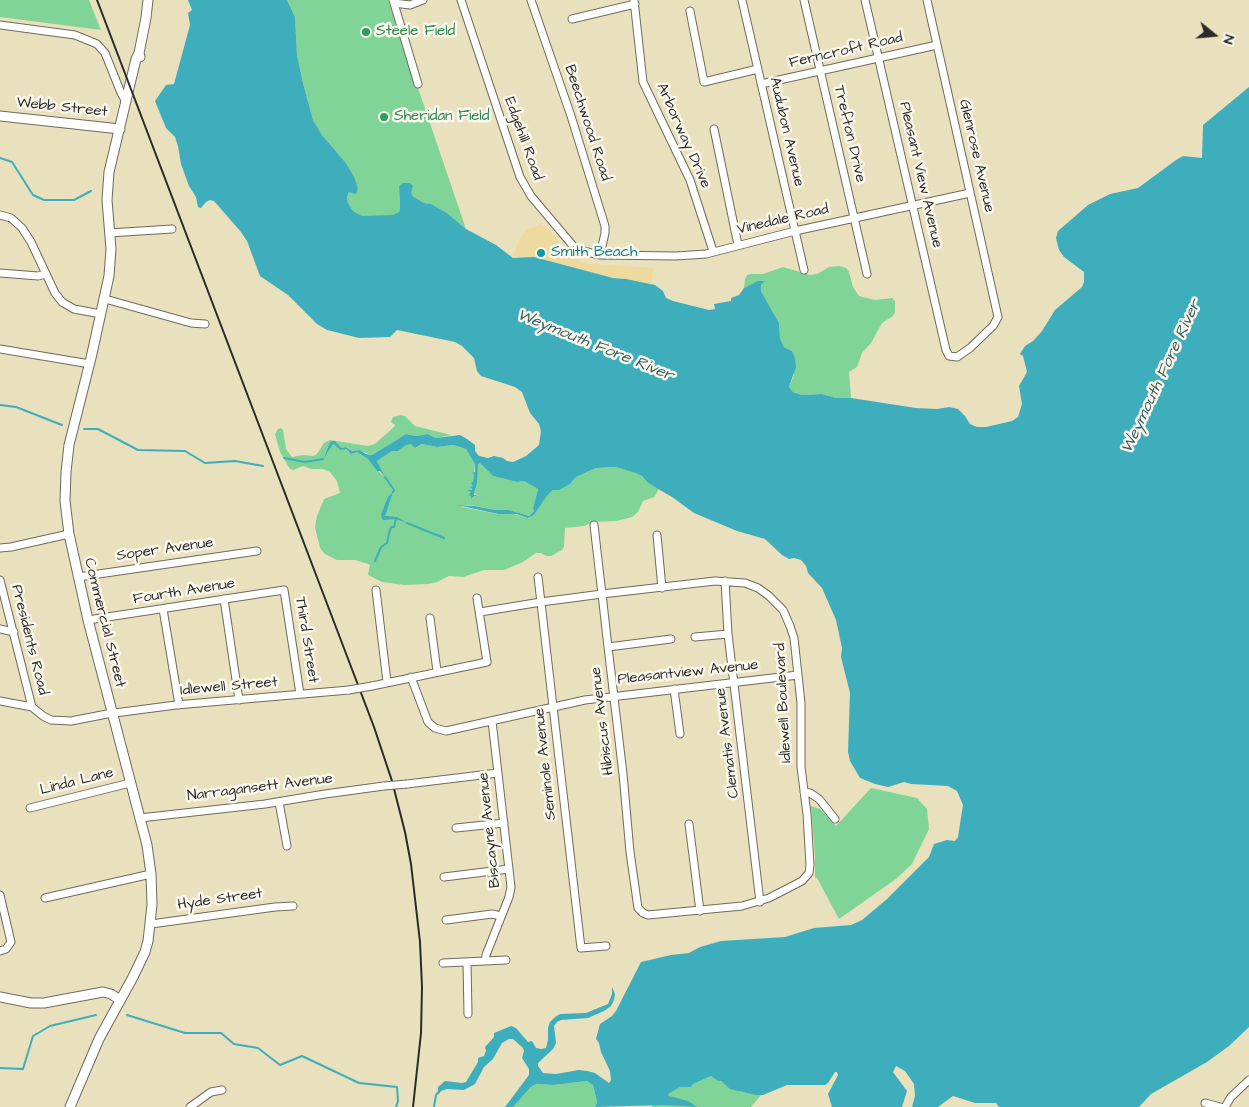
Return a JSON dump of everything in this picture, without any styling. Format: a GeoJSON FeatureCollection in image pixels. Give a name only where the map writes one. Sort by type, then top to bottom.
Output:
{"type":"FeatureCollection","features":[{"type":"Feature","properties":{"kind":"main road","name":"Commercial Street"},"geometry":{"type":"LineString","coordinates":[[70,1107],[92,1054],[145,952],[152,905],[151,874],[147,845],[88,620],[69,534],[65,501],[68,455],[102,314],[110,265],[107,190],[110,168],[139,53],[148,0]]}},
{"type":"Feature","properties":{"kind":"main road","name":"Commercial Street"},"geometry":{"type":"LineString","coordinates":[[120,129],[128,110],[140,60],[139,53]]}},
{"type":"Feature","properties":{"kind":"main road","name":"Webb Street"},"geometry":{"type":"LineString","coordinates":[[0,116],[120,129]]}},
{"type":"Feature","properties":{"kind":"main road"},"geometry":{"type":"LineString","coordinates":[[0,997],[30,1003],[44,1003],[103,992],[112,994],[120,1000]]}},
{"type":"Feature","properties":{"kind":"street"},"geometry":{"type":"LineString","coordinates":[[394,1],[410,5],[423,0]]}},
{"type":"Feature","properties":{"kind":"street","name":"Edgehill Road"},"geometry":{"type":"LineString","coordinates":[[461,0],[520,177],[531,196],[574,247],[586,253],[600,255]]}},
{"type":"Feature","properties":{"kind":"street","name":"Beechwood Road"},"geometry":{"type":"LineString","coordinates":[[531,0],[571,116],[605,226],[600,255]]}},
{"type":"Feature","properties":{"kind":"street","name":"Audubon Avenue"},"geometry":{"type":"LineString","coordinates":[[742,0],[804,270]]}},
{"type":"Feature","properties":{"kind":"street","name":"Trefton Drive"},"geometry":{"type":"LineString","coordinates":[[804,0],[867,274]]}},
{"type":"Feature","properties":{"kind":"street","name":"Pleasant View Avenue"},"geometry":{"type":"LineString","coordinates":[[865,0],[946,350],[949,356]]}},
{"type":"Feature","properties":{"kind":"street","name":"Glenrose Avenue"},"geometry":{"type":"LineString","coordinates":[[927,0],[998,317],[992,326],[966,352],[959,356],[949,356]]}},
{"type":"Feature","properties":{"kind":"street"},"geometry":{"type":"LineString","coordinates":[[394,1],[418,84]]}},
{"type":"Feature","properties":{"kind":"street"},"geometry":{"type":"LineString","coordinates":[[572,19],[634,2]]}},
{"type":"Feature","properties":{"kind":"street","name":"Arborway Drive"},"geometry":{"type":"LineString","coordinates":[[634,2],[643,82],[690,180],[712,251]]}},
{"type":"Feature","properties":{"kind":"street"},"geometry":{"type":"LineString","coordinates":[[690,11],[704,82],[758,69]]}},
{"type":"Feature","properties":{"kind":"street"},"geometry":{"type":"LineString","coordinates":[[0,25],[70,34],[93,42],[105,53],[126,100]]}},
{"type":"Feature","properties":{"kind":"street","name":"Ferncroft Road"},"geometry":{"type":"LineString","coordinates":[[761,84],[937,45]]}},
{"type":"Feature","properties":{"kind":"street"},"geometry":{"type":"LineString","coordinates":[[714,129],[738,245]]}},
{"type":"Feature","properties":{"kind":"street","name":"Vinedale Road"},"geometry":{"type":"LineString","coordinates":[[600,255],[676,256],[706,254],[795,231],[970,193]]}},
{"type":"Feature","properties":{"kind":"street"},"geometry":{"type":"LineString","coordinates":[[0,215],[11,218],[22,228],[31,242],[57,296],[65,304],[74,308],[102,314]]}},
{"type":"Feature","properties":{"kind":"street"},"geometry":{"type":"LineString","coordinates":[[109,233],[172,229]]}},
{"type":"Feature","properties":{"kind":"street"},"geometry":{"type":"LineString","coordinates":[[0,272],[38,276],[46,274]]}},
{"type":"Feature","properties":{"kind":"street"},"geometry":{"type":"LineString","coordinates":[[105,299],[191,323],[205,324]]}},
{"type":"Feature","properties":{"kind":"street"},"geometry":{"type":"LineString","coordinates":[[0,350],[90,364]]}},
{"type":"Feature","properties":{"kind":"street","name":"Hibiscus Avenue"},"geometry":{"type":"LineString","coordinates":[[594,525],[633,878],[637,906],[641,912]]}},
{"type":"Feature","properties":{"kind":"street"},"geometry":{"type":"LineString","coordinates":[[0,548],[69,534]]}},
{"type":"Feature","properties":{"kind":"street"},"geometry":{"type":"LineString","coordinates":[[657,536],[662,588]]}},
{"type":"Feature","properties":{"kind":"street","name":"Soper Avenue"},"geometry":{"type":"LineString","coordinates":[[78,577],[256,551]]}},
{"type":"Feature","properties":{"kind":"street","name":"Seminole Avenue"},"geometry":{"type":"LineString","coordinates":[[538,577],[581,948],[606,946]]}},
{"type":"Feature","properties":{"kind":"street","name":"Presidents Road"},"geometry":{"type":"LineString","coordinates":[[0,580],[32,707]]}},
{"type":"Feature","properties":{"kind":"street","name":"Idlewell Boulevard"},"geometry":{"type":"LineString","coordinates":[[480,612],[602,594],[725,581],[740,582],[758,588],[769,596],[782,610],[793,634],[798,675],[801,767],[809,873],[798,884],[760,902],[700,911],[648,915],[641,912]]}},
{"type":"Feature","properties":{"kind":"street","name":"Clematis Avenue"},"geometry":{"type":"LineString","coordinates":[[725,581],[728,634],[760,902]]}},
{"type":"Feature","properties":{"kind":"street","name":"Fourth Avenue"},"geometry":{"type":"LineString","coordinates":[[88,620],[284,590]]}},
{"type":"Feature","properties":{"kind":"street","name":"Third Street"},"geometry":{"type":"LineString","coordinates":[[284,590],[300,694]]}},
{"type":"Feature","properties":{"kind":"street"},"geometry":{"type":"LineString","coordinates":[[376,590],[387,682]]}},
{"type":"Feature","properties":{"kind":"street"},"geometry":{"type":"LineString","coordinates":[[477,598],[480,612]]}},
{"type":"Feature","properties":{"kind":"street"},"geometry":{"type":"LineString","coordinates":[[224,599],[239,700]]}},
{"type":"Feature","properties":{"kind":"street"},"geometry":{"type":"LineString","coordinates":[[163,609],[179,705]]}},
{"type":"Feature","properties":{"kind":"street","name":"Idlewell Street"},"geometry":{"type":"LineString","coordinates":[[32,707],[48,719],[71,721],[179,705],[349,690],[487,662],[480,612]]}},
{"type":"Feature","properties":{"kind":"street"},"geometry":{"type":"LineString","coordinates":[[430,618],[437,671]]}},
{"type":"Feature","properties":{"kind":"street"},"geometry":{"type":"LineString","coordinates":[[0,629],[14,632]]}},
{"type":"Feature","properties":{"kind":"street"},"geometry":{"type":"LineString","coordinates":[[695,637],[728,634]]}},
{"type":"Feature","properties":{"kind":"street"},"geometry":{"type":"LineString","coordinates":[[608,647],[672,639]]}},
{"type":"Feature","properties":{"kind":"street","name":"Pleasantview Avenue"},"geometry":{"type":"LineString","coordinates":[[411,677],[427,719],[435,728],[449,731],[553,707],[614,696],[798,675]]}},
{"type":"Feature","properties":{"kind":"street"},"geometry":{"type":"LineString","coordinates":[[674,689],[680,734]]}},
{"type":"Feature","properties":{"kind":"street"},"geometry":{"type":"LineString","coordinates":[[0,701],[32,707]]}},
{"type":"Feature","properties":{"kind":"street","name":"Biscayne Avenue"},"geometry":{"type":"LineString","coordinates":[[485,961],[511,890],[492,721]]}},
{"type":"Feature","properties":{"kind":"street","name":"Narragansett Avenue"},"geometry":{"type":"LineString","coordinates":[[140,818],[498,773]]}},
{"type":"Feature","properties":{"kind":"street","name":"Linda Lane"},"geometry":{"type":"LineString","coordinates":[[30,808],[130,783]]}},
{"type":"Feature","properties":{"kind":"street"},"geometry":{"type":"LineString","coordinates":[[804,792],[810,793],[822,801],[835,818]]}},
{"type":"Feature","properties":{"kind":"street"},"geometry":{"type":"LineString","coordinates":[[279,802],[287,846]]}},
{"type":"Feature","properties":{"kind":"street"},"geometry":{"type":"LineString","coordinates":[[456,828],[504,823]]}},
{"type":"Feature","properties":{"kind":"street"},"geometry":{"type":"LineString","coordinates":[[689,824],[700,911]]}},
{"type":"Feature","properties":{"kind":"street"},"geometry":{"type":"LineString","coordinates":[[444,877],[509,870]]}},
{"type":"Feature","properties":{"kind":"street"},"geometry":{"type":"LineString","coordinates":[[45,898],[151,874]]}},
{"type":"Feature","properties":{"kind":"street"},"geometry":{"type":"LineString","coordinates":[[0,895],[10,942],[6,949],[0,951]]}},
{"type":"Feature","properties":{"kind":"street","name":"Hyde Street"},"geometry":{"type":"LineString","coordinates":[[150,924],[294,906]]}},
{"type":"Feature","properties":{"kind":"street"},"geometry":{"type":"LineString","coordinates":[[446,920],[492,914],[502,916]]}},
{"type":"Feature","properties":{"kind":"street"},"geometry":{"type":"LineString","coordinates":[[443,963],[506,960]]}},
{"type":"Feature","properties":{"kind":"street"},"geometry":{"type":"LineString","coordinates":[[467,962],[468,1014]]}},
{"type":"Feature","properties":{"kind":"street"},"geometry":{"type":"LineString","coordinates":[[1225,1107],[1231,1096],[1249,1080]]}},
{"type":"Feature","properties":{"kind":"street"},"geometry":{"type":"LineString","coordinates":[[190,1107],[211,1092],[222,1090]]}},
{"type":"Feature","properties":{"kind":"street"},"geometry":{"type":"LineString","coordinates":[[1204,1103],[1220,1107]]}},
{"type":"Feature","properties":{"kind":"green space"},"geometry":{"type":"Polygon","coordinates":[[[0,0],[89,0],[101,30],[0,17],[0,0]]]}},
{"type":"Feature","properties":{"kind":"green space"},"geometry":{"type":"Polygon","coordinates":[[[287,0],[388,0],[466,229],[447,213],[431,204],[424,203],[399,186],[399,212],[378,217],[362,216],[353,211],[347,197],[349,192],[358,188],[346,163],[322,135],[313,120],[297,55],[295,17],[287,0]]]}},
{"type":"Feature","properties":{"kind":"green space"},"geometry":{"type":"Polygon","coordinates":[[[839,266],[846,268],[849,272],[853,287],[859,296],[875,300],[892,298],[895,301],[895,312],[893,316],[882,323],[871,343],[862,353],[857,367],[849,372],[851,398],[836,398],[822,394],[802,395],[793,392],[789,387],[794,375],[792,351],[784,347],[780,338],[779,323],[761,291],[761,285],[764,282],[744,288],[745,279],[747,275],[763,274],[783,267],[810,275],[817,274],[829,267],[839,266]]]}},
{"type":"Feature","properties":{"kind":"green space"},"geometry":{"type":"Polygon","coordinates":[[[405,416],[415,426],[451,435],[436,438],[429,434],[416,436],[406,434],[372,455],[357,450],[352,451],[347,447],[340,448],[335,441],[330,442],[323,460],[333,444],[335,444],[339,449],[346,449],[349,453],[357,452],[368,459],[384,476],[377,461],[392,451],[398,451],[406,444],[411,444],[416,448],[422,444],[437,447],[453,445],[466,449],[475,463],[473,486],[471,487],[472,499],[474,496],[483,497],[474,494],[478,465],[480,463],[493,476],[517,482],[524,481],[538,489],[533,508],[534,511],[529,516],[509,510],[496,510],[470,505],[461,505],[462,507],[497,514],[514,514],[528,518],[534,515],[544,499],[553,490],[570,484],[576,477],[596,468],[616,467],[636,472],[648,483],[659,489],[654,497],[643,501],[638,512],[632,517],[617,521],[593,522],[584,526],[565,528],[564,547],[551,556],[536,553],[523,562],[504,570],[484,570],[463,577],[449,576],[428,584],[404,585],[382,582],[368,574],[370,565],[355,560],[337,560],[325,554],[320,548],[315,527],[317,516],[324,499],[340,493],[337,481],[330,472],[323,469],[311,469],[303,466],[293,470],[290,469],[280,452],[275,434],[278,429],[281,428],[283,430],[286,449],[292,457],[313,456],[317,454],[324,443],[330,440],[368,446],[375,444],[395,426],[391,422],[393,417],[405,416]]]}},
{"type":"Feature","properties":{"kind":"green space"},"geometry":{"type":"Polygon","coordinates":[[[871,788],[917,798],[927,809],[929,829],[912,864],[896,879],[839,919],[817,878],[815,878],[811,806],[820,809],[836,826],[871,788]]]}},
{"type":"Feature","properties":{"kind":"green space"},"geometry":{"type":"Polygon","coordinates":[[[711,1076],[741,1092],[761,1095],[751,1107],[651,1107],[672,1090],[680,1087],[691,1087],[693,1084],[711,1076]]]}},
{"type":"Feature","properties":{"kind":"green space"},"geometry":{"type":"Polygon","coordinates":[[[587,1081],[593,1085],[597,1102],[595,1107],[513,1107],[536,1084],[554,1085],[587,1081]]]}},
{"type":"Feature","properties":{"kind":"sand","name":"Smith Beach"},"geometry":{"type":"Polygon","coordinates":[[[541,224],[548,228],[571,257],[581,262],[592,264],[653,268],[652,281],[650,284],[613,278],[523,257],[513,258],[517,244],[526,230],[541,224]]]}},
{"type":"Feature","properties":{"kind":"water","name":"Weymouth Fore River"},"geometry":{"type":"Polygon","coordinates":[[[188,0],[287,0],[295,17],[297,55],[313,120],[322,135],[346,163],[354,177],[358,188],[356,194],[349,192],[347,197],[348,203],[353,211],[362,216],[392,215],[399,212],[399,186],[403,183],[410,183],[413,186],[411,193],[413,196],[447,213],[466,229],[496,245],[513,258],[534,257],[613,278],[655,285],[663,291],[666,298],[709,310],[715,309],[714,304],[731,301],[731,298],[739,295],[744,288],[758,281],[765,281],[761,285],[761,291],[779,323],[780,338],[784,347],[792,351],[795,358],[796,367],[789,387],[793,392],[802,395],[822,394],[836,398],[851,398],[916,408],[937,409],[949,407],[958,409],[970,424],[977,427],[986,427],[1012,421],[1018,417],[1022,404],[1019,386],[1027,372],[1023,356],[1020,354],[1025,346],[1033,341],[1042,331],[1055,310],[1082,287],[1084,272],[1064,257],[1059,250],[1056,238],[1058,231],[1088,205],[1110,194],[1138,188],[1183,156],[1202,158],[1203,125],[1249,87],[1249,1027],[1229,1046],[1207,1062],[1151,1094],[1139,1107],[999,1107],[996,1103],[975,1103],[953,1096],[938,1107],[912,1107],[915,1096],[914,1084],[905,1071],[896,1066],[893,1072],[907,1091],[902,1107],[832,1107],[828,1094],[838,1075],[835,1072],[825,1085],[787,1085],[763,1095],[730,1089],[721,1081],[711,1076],[693,1084],[691,1087],[680,1087],[668,1094],[669,1096],[688,1101],[697,1107],[667,1105],[595,1107],[597,1102],[593,1085],[587,1081],[554,1085],[536,1084],[513,1107],[505,1107],[529,1075],[529,1069],[522,1058],[523,1048],[513,1039],[502,1043],[493,1059],[484,1067],[475,1084],[464,1090],[447,1089],[441,1091],[438,1095],[438,1087],[445,1081],[466,1082],[478,1062],[478,1058],[484,1056],[485,1047],[494,1037],[494,1033],[511,1026],[516,1028],[528,1042],[532,1041],[536,1048],[546,1048],[548,1028],[550,1022],[555,1017],[560,1014],[586,1013],[608,1004],[612,994],[612,987],[615,994],[614,1000],[611,1006],[604,1011],[588,1018],[557,1022],[554,1026],[556,1043],[553,1049],[538,1063],[543,1073],[556,1074],[579,1070],[587,1071],[595,1073],[609,1083],[611,1080],[610,1071],[596,1039],[600,1024],[616,1011],[641,962],[689,953],[700,947],[721,941],[785,937],[814,928],[851,925],[862,920],[887,899],[929,857],[934,844],[947,840],[955,841],[958,837],[963,805],[957,791],[948,786],[904,782],[888,787],[860,778],[850,761],[848,752],[850,693],[841,657],[842,648],[836,620],[822,588],[808,573],[806,566],[801,560],[789,559],[782,555],[765,539],[737,531],[694,513],[648,483],[642,476],[616,467],[596,468],[576,477],[570,484],[559,490],[553,490],[534,515],[528,518],[516,514],[498,514],[457,505],[509,510],[529,516],[534,511],[533,508],[538,489],[524,481],[517,482],[493,476],[480,463],[478,465],[474,495],[485,497],[474,496],[471,499],[469,495],[471,492],[467,490],[472,490],[469,487],[473,486],[471,483],[473,482],[474,474],[472,473],[475,472],[475,464],[466,449],[453,445],[437,447],[422,444],[415,448],[411,444],[398,451],[392,451],[377,461],[385,477],[380,471],[377,471],[368,459],[357,452],[351,454],[346,449],[340,450],[334,444],[323,460],[330,442],[333,441],[341,448],[346,447],[352,451],[359,450],[372,455],[406,434],[416,436],[428,434],[436,438],[460,435],[475,445],[475,451],[479,456],[488,458],[494,456],[513,462],[526,456],[539,445],[541,431],[539,424],[530,413],[522,392],[515,387],[481,376],[477,371],[474,358],[455,342],[397,330],[390,337],[359,338],[327,330],[317,324],[288,295],[260,276],[247,241],[214,201],[210,200],[201,208],[198,207],[196,197],[189,186],[181,164],[175,137],[166,128],[155,101],[166,85],[174,84],[190,25],[188,13],[192,10],[188,0]]]}},
{"type":"Feature","properties":{"kind":"water"},"geometry":{"type":"Polygon","coordinates":[[[393,492],[385,516],[397,517],[407,523],[396,519],[382,519],[381,514],[388,497],[393,492]]]}},
{"type":"Feature","properties":{"kind":"waterway"},"geometry":{"type":"LineString","coordinates":[[0,158],[12,162],[33,195],[44,200],[74,200],[91,191]]}},
{"type":"Feature","properties":{"kind":"waterway"},"geometry":{"type":"LineString","coordinates":[[0,405],[16,407],[62,425]]}},
{"type":"Feature","properties":{"kind":"waterway"},"geometry":{"type":"LineString","coordinates":[[84,429],[98,429],[138,450],[185,451],[205,463],[235,461],[263,466]]}},
{"type":"Feature","properties":{"kind":"waterway"},"geometry":{"type":"LineString","coordinates":[[284,458],[305,462],[323,459]]}},
{"type":"Feature","properties":{"kind":"waterway"},"geometry":{"type":"LineString","coordinates":[[385,477],[394,490],[393,492]]}},
{"type":"Feature","properties":{"kind":"waterway"},"geometry":{"type":"LineString","coordinates":[[375,561],[381,547],[387,543],[391,527],[394,527],[396,519]]}},
{"type":"Feature","properties":{"kind":"waterway"},"geometry":{"type":"LineString","coordinates":[[407,523],[444,538]]}},
{"type":"Feature","properties":{"kind":"waterway"},"geometry":{"type":"LineString","coordinates":[[0,1068],[23,1069],[33,1036],[50,1026],[96,1015]]}},
{"type":"Feature","properties":{"kind":"waterway"},"geometry":{"type":"LineString","coordinates":[[127,1015],[185,1033],[221,1033],[234,1044],[258,1048],[280,1065],[302,1056],[359,1083],[397,1087],[398,1101],[396,1107]]}},
{"type":"Feature","properties":{"kind":"waterway"},"geometry":{"type":"LineString","coordinates":[[434,1107],[436,1095],[439,1091]]}},
{"type":"Feature","properties":{"kind":"railway"},"geometry":{"type":"LineString","coordinates":[[97,0],[374,727],[392,781],[411,864],[420,942],[422,987],[421,1033],[413,1107]]}},
{"type":"Feature","properties":{"kind":"place","name":"Steele Field"},"geometry":{"type":"Point","coordinates":[366,32]}},
{"type":"Feature","properties":{"kind":"place","name":"Sheridan Field"},"geometry":{"type":"Point","coordinates":[384,117]}},
{"type":"Feature","properties":{"kind":"place","name":"Smith Beach"},"geometry":{"type":"Point","coordinates":[541,253]}}]}
